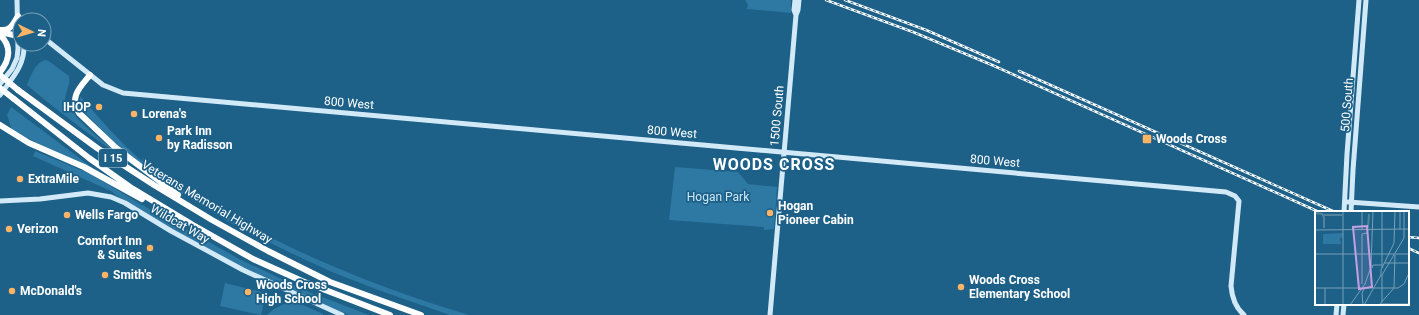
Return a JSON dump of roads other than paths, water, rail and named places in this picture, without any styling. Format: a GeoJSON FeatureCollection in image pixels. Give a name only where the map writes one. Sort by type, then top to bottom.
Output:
{"type":"FeatureCollection","features":[{"type":"Feature","properties":{"kind":"highway"},"geometry":{"type":"LineString","coordinates":[[0,32],[12,26]]}},
{"type":"Feature","properties":{"kind":"highway"},"geometry":{"type":"LineString","coordinates":[[0,32],[12,35]]}},
{"type":"Feature","properties":{"kind":"highway"},"geometry":{"type":"LineString","coordinates":[[0,32],[7,44],[9,54],[7,62],[0,72]]}},
{"type":"Feature","properties":{"kind":"highway","name":"Veterans Memorial Highway"},"geometry":{"type":"LineString","coordinates":[[0,75],[97,148],[212,220],[268,251],[330,282],[421,315]]}},
{"type":"Feature","properties":{"kind":"highway"},"geometry":{"type":"LineString","coordinates":[[90,75],[77,92],[75,99],[76,108],[79,113],[121,152],[212,220]]}},
{"type":"Feature","properties":{"kind":"highway","name":"Veterans Memorial Highway"},"geometry":{"type":"LineString","coordinates":[[0,88],[89,158],[130,188],[193,225],[253,259],[323,290],[390,315]]}},
{"type":"Feature","properties":{"kind":"highway"},"geometry":{"type":"LineString","coordinates":[[0,125],[29,143],[84,167],[193,225]]}},
{"type":"Feature","properties":{"kind":"highway"},"geometry":{"type":"LineString","coordinates":[[0,128],[7,130]]}},
{"type":"Feature","properties":{"kind":"street"},"geometry":{"type":"LineString","coordinates":[[17,0],[18,12]]}},
{"type":"Feature","properties":{"kind":"street","name":"1500 South"},"geometry":{"type":"LineString","coordinates":[[795,0],[794,10],[796,15]]}},
{"type":"Feature","properties":{"kind":"street","name":"1500 South"},"geometry":{"type":"LineString","coordinates":[[770,315],[796,15],[799,0]]}},
{"type":"Feature","properties":{"kind":"street","name":"500 South"},"geometry":{"type":"LineString","coordinates":[[1344,211],[1359,0]]}},
{"type":"Feature","properties":{"kind":"street","name":"500 South"},"geometry":{"type":"LineString","coordinates":[[1351,211],[1366,0]]}},
{"type":"Feature","properties":{"kind":"street","name":"800 West"},"geometry":{"type":"LineString","coordinates":[[52,44],[90,75],[108,87],[124,93],[1226,192],[1235,196],[1239,202],[1231,286],[1233,299],[1237,307],[1244,315]]}},
{"type":"Feature","properties":{"kind":"street"},"geometry":{"type":"LineString","coordinates":[[0,84],[16,62],[18,52]]}},
{"type":"Feature","properties":{"kind":"street"},"geometry":{"type":"LineString","coordinates":[[0,95],[21,66],[24,52]]}},
{"type":"Feature","properties":{"kind":"street","name":"Wildcat Way"},"geometry":{"type":"LineString","coordinates":[[0,201],[40,199],[83,193],[108,196],[120,201],[171,231],[238,267],[302,298],[342,315]]}},
{"type":"Feature","properties":{"kind":"street"},"geometry":{"type":"LineString","coordinates":[[1345,202],[1419,207]]}},
{"type":"Feature","properties":{"kind":"street"},"geometry":{"type":"LineString","coordinates":[[1336,315],[1337,305]]}},
{"type":"Feature","properties":{"kind":"street"},"geometry":{"type":"LineString","coordinates":[[1343,315],[1344,305]]}},
{"type":"Feature","properties":{"kind":"railway"},"geometry":{"type":"LineString","coordinates":[[826,0],[913,32],[992,65],[1317,211]]}},
{"type":"Feature","properties":{"kind":"railway"},"geometry":{"type":"LineString","coordinates":[[845,0],[926,30],[999,62]]}},
{"type":"Feature","properties":{"kind":"railway"},"geometry":{"type":"LineString","coordinates":[[1019,71],[1333,211]]}},
{"type":"Feature","properties":{"kind":"railway"},"geometry":{"type":"LineString","coordinates":[[1409,237],[1419,238]]}},
{"type":"Feature","properties":{"kind":"railway"},"geometry":{"type":"LineString","coordinates":[[1409,248],[1419,253]]}},
{"type":"Feature","properties":{"kind":"place","name":"IHOP"},"geometry":{"type":"Point","coordinates":[99,107]}},
{"type":"Feature","properties":{"kind":"place","name":"Lorena's"},"geometry":{"type":"Point","coordinates":[134,114]}},
{"type":"Feature","properties":{"kind":"place","name":"Park Inn by Radisson"},"geometry":{"type":"Point","coordinates":[159,138]}},
{"type":"Feature","properties":{"kind":"place","name":"Woods Cross"},"geometry":{"type":"Point","coordinates":[1147,139]}},
{"type":"Feature","properties":{"kind":"place","name":"ExtraMile"},"geometry":{"type":"Point","coordinates":[20,179]}},
{"type":"Feature","properties":{"kind":"place","name":"Hogan Pioneer Cabin"},"geometry":{"type":"Point","coordinates":[770,213]}},
{"type":"Feature","properties":{"kind":"place","name":"Wells Fargo"},"geometry":{"type":"Point","coordinates":[67,215]}},
{"type":"Feature","properties":{"kind":"place","name":"Verizon"},"geometry":{"type":"Point","coordinates":[9,229]}},
{"type":"Feature","properties":{"kind":"place","name":"Comfort Inn & Suites"},"geometry":{"type":"Point","coordinates":[150,248]}},
{"type":"Feature","properties":{"kind":"place","name":"Smith's"},"geometry":{"type":"Point","coordinates":[105,275]}},
{"type":"Feature","properties":{"kind":"place","name":"Woods Cross Elementary School"},"geometry":{"type":"Point","coordinates":[961,287]}},
{"type":"Feature","properties":{"kind":"place","name":"McDonald's"},"geometry":{"type":"Point","coordinates":[12,291]}},
{"type":"Feature","properties":{"kind":"place","name":"Woods Cross High School"},"geometry":{"type":"Point","coordinates":[248,292]}},
{"type":"Feature","properties":{"kind":"district","name":"WOODS CROSS"},"geometry":{"type":"Point","coordinates":[774,164]}},
{"type":"Feature","properties":{"kind":"park label","name":"Hogan Park"},"geometry":{"type":"Point","coordinates":[718,197]}}]}
